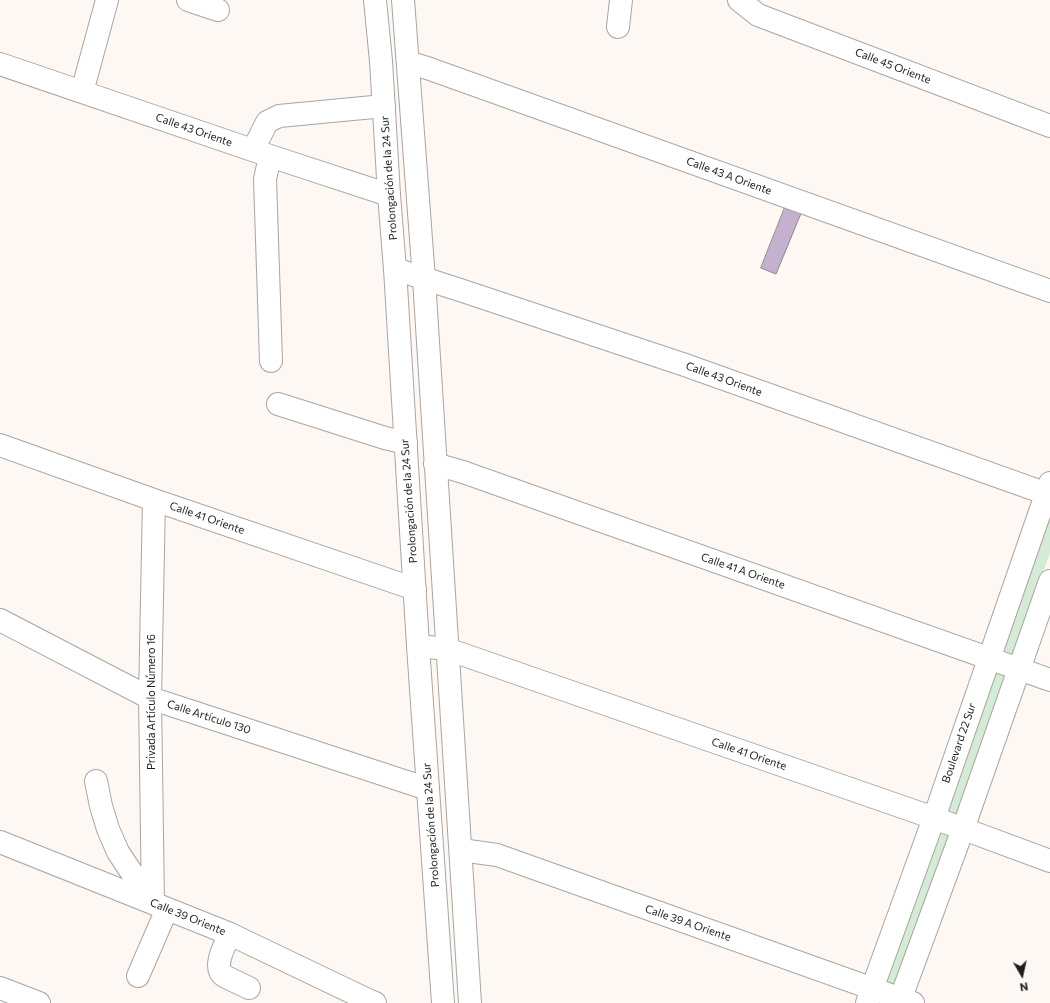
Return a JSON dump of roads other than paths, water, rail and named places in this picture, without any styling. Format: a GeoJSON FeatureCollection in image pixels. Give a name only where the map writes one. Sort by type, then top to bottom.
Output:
{"type":"FeatureCollection","features":[{"type":"Feature","properties":{"kind":"street"},"geometry":{"type":"LineString","coordinates":[[82,92],[107,0]]}},
{"type":"Feature","properties":{"kind":"street"},"geometry":{"type":"LineString","coordinates":[[188,0],[218,10]]}},
{"type":"Feature","properties":{"kind":"street","name":"Prolongación de la 24 Sur"},"geometry":{"type":"LineString","coordinates":[[375,0],[381,61],[418,646],[444,1003]]}},
{"type":"Feature","properties":{"kind":"street"},"geometry":{"type":"LineString","coordinates":[[403,0],[424,279],[470,1003]]}},
{"type":"Feature","properties":{"kind":"street"},"geometry":{"type":"LineString","coordinates":[[618,27],[621,0]]}},
{"type":"Feature","properties":{"kind":"street","name":"Calle 45 Oriente"},"geometry":{"type":"LineString","coordinates":[[739,0],[758,15],[1050,126]]}},
{"type":"Feature","properties":{"kind":"street","name":"Calle 43 A Oriente"},"geometry":{"type":"LineString","coordinates":[[408,62],[1050,291]]}},
{"type":"Feature","properties":{"kind":"street","name":"Calle 43 Oriente"},"geometry":{"type":"LineString","coordinates":[[0,64],[389,195]]}},
{"type":"Feature","properties":{"kind":"street"},"geometry":{"type":"LineString","coordinates":[[271,361],[265,179],[261,153],[267,122],[279,116],[384,106]]}},
{"type":"Feature","properties":{"kind":"street","name":"Calle 43 Oriente"},"geometry":{"type":"LineString","coordinates":[[395,269],[685,365],[1049,491]]}},
{"type":"Feature","properties":{"kind":"street"},"geometry":{"type":"LineString","coordinates":[[278,404],[385,438],[406,443]]}},
{"type":"Feature","properties":{"kind":"street","name":"Calle 41 Oriente"},"geometry":{"type":"LineString","coordinates":[[0,445],[154,500],[415,589]]}},
{"type":"Feature","properties":{"kind":"street","name":"Calle 41 A Oriente"},"geometry":{"type":"LineString","coordinates":[[435,464],[463,472],[1050,680]]}},
{"type":"Feature","properties":{"kind":"street","name":"Boulevard 22 Sur"},"geometry":{"type":"LineString","coordinates":[[870,995],[1049,491]]}},
{"type":"Feature","properties":{"kind":"street","name":"Privada Artículo Número 16"},"geometry":{"type":"LineString","coordinates":[[154,500],[150,698],[157,901]]}},
{"type":"Feature","properties":{"kind":"street"},"geometry":{"type":"LineString","coordinates":[[905,1002],[963,829],[1050,581]]}},
{"type":"Feature","properties":{"kind":"street","name":"Calle Artículo 130"},"geometry":{"type":"LineString","coordinates":[[0,620],[150,698],[428,789]]}},
{"type":"Feature","properties":{"kind":"street","name":"Calle 41 Oriente"},"geometry":{"type":"LineString","coordinates":[[418,646],[447,649],[934,818],[1050,861]]}},
{"type":"Feature","properties":{"kind":"street"},"geometry":{"type":"LineString","coordinates":[[96,781],[100,806],[118,852],[132,873],[157,901],[138,976]]}},
{"type":"Feature","properties":{"kind":"street","name":"Calle 39 Oriente"},"geometry":{"type":"LineString","coordinates":[[0,842],[157,901],[230,934],[369,1003]]}},
{"type":"Feature","properties":{"kind":"street","name":"Calle 39 A Oriente"},"geometry":{"type":"LineString","coordinates":[[461,850],[497,855],[870,995],[905,1002]]}},
{"type":"Feature","properties":{"kind":"street"},"geometry":{"type":"LineString","coordinates":[[230,934],[221,954],[219,969],[224,976],[249,988]]}},
{"type":"Feature","properties":{"kind":"street"},"geometry":{"type":"LineString","coordinates":[[0,988],[39,1003]]}}]}
